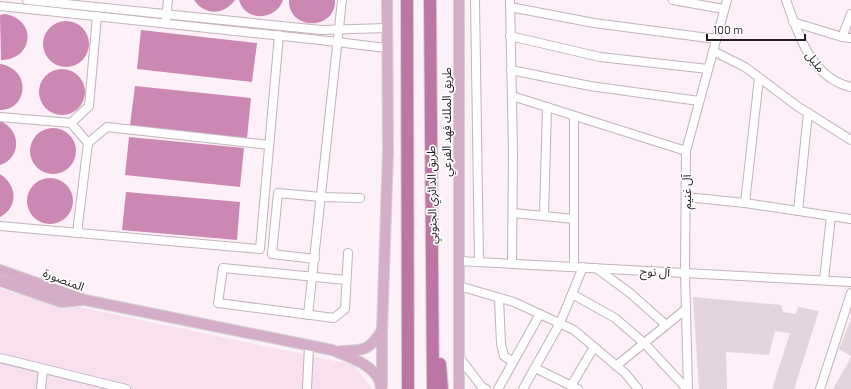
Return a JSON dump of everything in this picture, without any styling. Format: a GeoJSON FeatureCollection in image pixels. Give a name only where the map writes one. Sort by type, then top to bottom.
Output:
{"type":"FeatureCollection","features":[{"type":"Feature","properties":{"kind":"highway","name":"طريق الدائري الجنوبي"},"geometry":{"type":"LineString","coordinates":[[406,0],[408,389]]}},
{"type":"Feature","properties":{"kind":"highway","name":"طريق الدائري الجنوبي"},"geometry":{"type":"LineString","coordinates":[[430,0],[433,389]]}},
{"type":"Feature","properties":{"kind":"highway"},"geometry":{"type":"LineString","coordinates":[[430,74],[436,0]]}},
{"type":"Feature","properties":{"kind":"highway"},"geometry":{"type":"LineString","coordinates":[[399,389],[407,278]]}},
{"type":"Feature","properties":{"kind":"highway"},"geometry":{"type":"LineString","coordinates":[[432,298],[442,389]]}},
{"type":"Feature","properties":{"kind":"main road"},"geometry":{"type":"LineString","coordinates":[[382,389],[382,330],[388,152],[386,48],[387,0]]}},
{"type":"Feature","properties":{"kind":"main road","name":"طريق الملك فهد الفرعي"},"geometry":{"type":"LineString","coordinates":[[459,0],[459,389]]}},
{"type":"Feature","properties":{"kind":"main road","name":"المنصورة"},"geometry":{"type":"LineString","coordinates":[[0,270],[85,300]]}},
{"type":"Feature","properties":{"kind":"main road","name":"المنصورة"},"geometry":{"type":"LineString","coordinates":[[0,281],[62,302],[85,300]]}},
{"type":"Feature","properties":{"kind":"main road"},"geometry":{"type":"LineString","coordinates":[[85,300],[332,350],[360,351],[370,346],[377,339],[382,330]]}},
{"type":"Feature","properties":{"kind":"main road"},"geometry":{"type":"LineString","coordinates":[[332,350],[366,365],[379,379],[382,389]]}},
{"type":"Feature","properties":{"kind":"street"},"geometry":{"type":"LineString","coordinates":[[30,9],[29,0],[321,30],[386,28]]}},
{"type":"Feature","properties":{"kind":"street"},"geometry":{"type":"LineString","coordinates":[[165,23],[168,0]]}},
{"type":"Feature","properties":{"kind":"street"},"geometry":{"type":"LineString","coordinates":[[308,315],[342,0]]}},
{"type":"Feature","properties":{"kind":"street"},"geometry":{"type":"LineString","coordinates":[[475,0],[479,262]]}},
{"type":"Feature","properties":{"kind":"street"},"geometry":{"type":"LineString","coordinates":[[673,0],[724,9]]}},
{"type":"Feature","properties":{"kind":"street","name":"آل غنيم"},"geometry":{"type":"LineString","coordinates":[[688,389],[686,309],[686,151],[727,0]]}},
{"type":"Feature","properties":{"kind":"street","name":"مليل"},"geometry":{"type":"LineString","coordinates":[[786,0],[793,22],[808,54],[818,68],[831,79],[851,87]]}},
{"type":"Feature","properties":{"kind":"street"},"geometry":{"type":"LineString","coordinates":[[512,264],[513,213],[510,3],[594,23],[716,39]]}},
{"type":"Feature","properties":{"kind":"street"},"geometry":{"type":"LineString","coordinates":[[0,6],[279,35],[386,48]]}},
{"type":"Feature","properties":{"kind":"street"},"geometry":{"type":"LineString","coordinates":[[842,37],[851,14]]}},
{"type":"Feature","properties":{"kind":"street"},"geometry":{"type":"LineString","coordinates":[[71,123],[89,106],[97,16]]}},
{"type":"Feature","properties":{"kind":"street"},"geometry":{"type":"LineString","coordinates":[[793,22],[842,37],[851,38]]}},
{"type":"Feature","properties":{"kind":"street"},"geometry":{"type":"LineString","coordinates":[[0,226],[260,249],[279,35]]}},
{"type":"Feature","properties":{"kind":"street"},"geometry":{"type":"LineString","coordinates":[[510,36],[600,57],[708,69]]}},
{"type":"Feature","properties":{"kind":"street"},"geometry":{"type":"LineString","coordinates":[[713,52],[745,67],[808,113],[851,140]]}},
{"type":"Feature","properties":{"kind":"street"},"geometry":{"type":"LineString","coordinates":[[511,70],[590,86],[700,102]]}},
{"type":"Feature","properties":{"kind":"street"},"geometry":{"type":"LineString","coordinates":[[745,203],[759,78]]}},
{"type":"Feature","properties":{"kind":"street"},"geometry":{"type":"LineString","coordinates":[[512,96],[686,151]]}},
{"type":"Feature","properties":{"kind":"street"},"geometry":{"type":"LineString","coordinates":[[544,216],[547,107]]}},
{"type":"Feature","properties":{"kind":"street"},"geometry":{"type":"LineString","coordinates":[[798,211],[808,113]]}},
{"type":"Feature","properties":{"kind":"street"},"geometry":{"type":"LineString","coordinates":[[574,116],[574,267]]}},
{"type":"Feature","properties":{"kind":"street"},"geometry":{"type":"LineString","coordinates":[[0,117],[71,123],[88,143]]}},
{"type":"Feature","properties":{"kind":"street"},"geometry":{"type":"LineString","coordinates":[[77,233],[88,143],[107,127],[269,145]]}},
{"type":"Feature","properties":{"kind":"street"},"geometry":{"type":"LineString","coordinates":[[315,259],[272,254],[278,193],[321,197],[360,198]]}},
{"type":"Feature","properties":{"kind":"street"},"geometry":{"type":"LineString","coordinates":[[686,197],[745,203],[851,218]]}},
{"type":"Feature","properties":{"kind":"street"},"geometry":{"type":"LineString","coordinates":[[513,213],[574,219]]}},
{"type":"Feature","properties":{"kind":"street"},"geometry":{"type":"LineString","coordinates":[[824,280],[831,216]]}},
{"type":"Feature","properties":{"kind":"street"},"geometry":{"type":"LineString","coordinates":[[346,280],[223,268],[218,303],[334,318],[345,309],[348,253]]}},
{"type":"Feature","properties":{"kind":"street","name":"آل نوح"},"geometry":{"type":"LineString","coordinates":[[459,261],[851,282]]}},
{"type":"Feature","properties":{"kind":"street"},"geometry":{"type":"LineString","coordinates":[[523,389],[560,323],[583,267]]}},
{"type":"Feature","properties":{"kind":"street"},"geometry":{"type":"LineString","coordinates":[[596,268],[630,292],[666,325]]}},
{"type":"Feature","properties":{"kind":"street"},"geometry":{"type":"LineString","coordinates":[[459,286],[514,302],[574,330],[624,373],[638,389]]}},
{"type":"Feature","properties":{"kind":"street"},"geometry":{"type":"LineString","coordinates":[[820,389],[851,293]]}},
{"type":"Feature","properties":{"kind":"street"},"geometry":{"type":"LineString","coordinates":[[572,294],[615,318],[644,343],[688,389]]}},
{"type":"Feature","properties":{"kind":"street"},"geometry":{"type":"LineString","coordinates":[[499,298],[501,344],[504,356],[513,362]]}},
{"type":"Feature","properties":{"kind":"street"},"geometry":{"type":"LineString","coordinates":[[616,366],[686,309]]}},
{"type":"Feature","properties":{"kind":"street"},"geometry":{"type":"LineString","coordinates":[[498,389],[540,314]]}},
{"type":"Feature","properties":{"kind":"street"},"geometry":{"type":"LineString","coordinates":[[307,389],[309,346]]}},
{"type":"Feature","properties":{"kind":"street"},"geometry":{"type":"LineString","coordinates":[[534,368],[574,387],[594,347]]}},
{"type":"Feature","properties":{"kind":"street"},"geometry":{"type":"LineString","coordinates":[[459,357],[482,387],[486,389]]}},
{"type":"Feature","properties":{"kind":"street"},"geometry":{"type":"LineString","coordinates":[[0,358],[124,389]]}},
{"type":"Feature","properties":{"kind":"street"},"geometry":{"type":"LineString","coordinates":[[41,389],[43,369]]}},
{"type":"Feature","properties":{"kind":"shaded area"},"geometry":{"type":"Polygon","coordinates":[[[194,0],[235,0],[226,9],[214,12],[204,9],[194,0]]]}},
{"type":"Feature","properties":{"kind":"shaded area"},"geometry":{"type":"Polygon","coordinates":[[[239,0],[283,0],[274,12],[261,16],[247,12],[242,7],[239,0]]]}},
{"type":"Feature","properties":{"kind":"shaded area"},"geometry":{"type":"Polygon","coordinates":[[[289,0],[335,0],[333,10],[328,17],[321,22],[312,23],[303,22],[296,17],[291,10],[289,0]]]}},
{"type":"Feature","properties":{"kind":"shaded area"},"geometry":{"type":"Polygon","coordinates":[[[5,14],[16,18],[23,24],[27,31],[27,39],[25,47],[20,54],[12,58],[1,60],[0,15],[5,14]]]}},
{"type":"Feature","properties":{"kind":"shaded area"},"geometry":{"type":"Polygon","coordinates":[[[62,21],[70,21],[79,25],[85,31],[89,44],[85,57],[79,63],[70,67],[62,67],[53,63],[47,57],[43,48],[43,40],[47,31],[53,25],[62,21]]]}},
{"type":"Feature","properties":{"kind":"shaded area"},"geometry":{"type":"Polygon","coordinates":[[[141,30],[257,43],[252,82],[137,69],[141,30]]]}},
{"type":"Feature","properties":{"kind":"shaded area"},"geometry":{"type":"Polygon","coordinates":[[[0,64],[10,67],[17,73],[21,81],[22,89],[21,97],[16,104],[9,108],[0,110],[0,64]]]}},
{"type":"Feature","properties":{"kind":"shaded area"},"geometry":{"type":"Polygon","coordinates":[[[58,69],[66,69],[75,73],[81,79],[85,92],[81,105],[75,111],[66,115],[58,115],[49,111],[43,105],[39,96],[39,88],[43,79],[49,73],[58,69]]]}},
{"type":"Feature","properties":{"kind":"shaded area"},"geometry":{"type":"Polygon","coordinates":[[[135,86],[251,98],[247,138],[130,125],[135,86]]]}},
{"type":"Feature","properties":{"kind":"shaded area"},"geometry":{"type":"Polygon","coordinates":[[[0,121],[12,130],[16,143],[12,156],[0,165],[0,121]]]}},
{"type":"Feature","properties":{"kind":"shaded area"},"geometry":{"type":"Polygon","coordinates":[[[49,128],[57,128],[66,132],[72,138],[76,151],[72,164],[66,170],[57,174],[49,174],[40,170],[34,164],[30,155],[30,147],[34,138],[40,132],[49,128]]]}},
{"type":"Feature","properties":{"kind":"shaded area"},"geometry":{"type":"Polygon","coordinates":[[[129,137],[244,148],[240,187],[125,175],[129,137]]]}},
{"type":"Feature","properties":{"kind":"shaded area"},"geometry":{"type":"Polygon","coordinates":[[[0,174],[10,184],[14,196],[10,208],[0,217],[0,174]]]}},
{"type":"Feature","properties":{"kind":"shaded area"},"geometry":{"type":"Polygon","coordinates":[[[46,178],[54,178],[63,182],[69,188],[73,201],[69,214],[63,220],[54,224],[46,224],[37,220],[31,214],[27,205],[27,197],[31,188],[37,182],[46,178]]]}},
{"type":"Feature","properties":{"kind":"shaded area"},"geometry":{"type":"Polygon","coordinates":[[[126,192],[240,202],[237,240],[122,230],[126,192]]]}},
{"type":"Feature","properties":{"kind":"shaded area"},"geometry":{"type":"Polygon","coordinates":[[[0,288],[13,293],[354,365],[372,389],[0,389],[0,288]]]}},
{"type":"Feature","properties":{"kind":"building"},"geometry":{"type":"Polygon","coordinates":[[[693,297],[781,305],[783,312],[796,314],[798,307],[819,311],[794,389],[772,389],[790,333],[775,331],[769,355],[726,352],[727,389],[699,389],[693,297]]]}},
{"type":"Feature","properties":{"kind":"building"},"geometry":{"type":"Polygon","coordinates":[[[851,319],[851,356],[839,349],[851,319]]]}},
{"type":"Feature","properties":{"kind":"building"},"geometry":{"type":"Polygon","coordinates":[[[851,357],[851,389],[833,389],[851,357]]]}}]}
